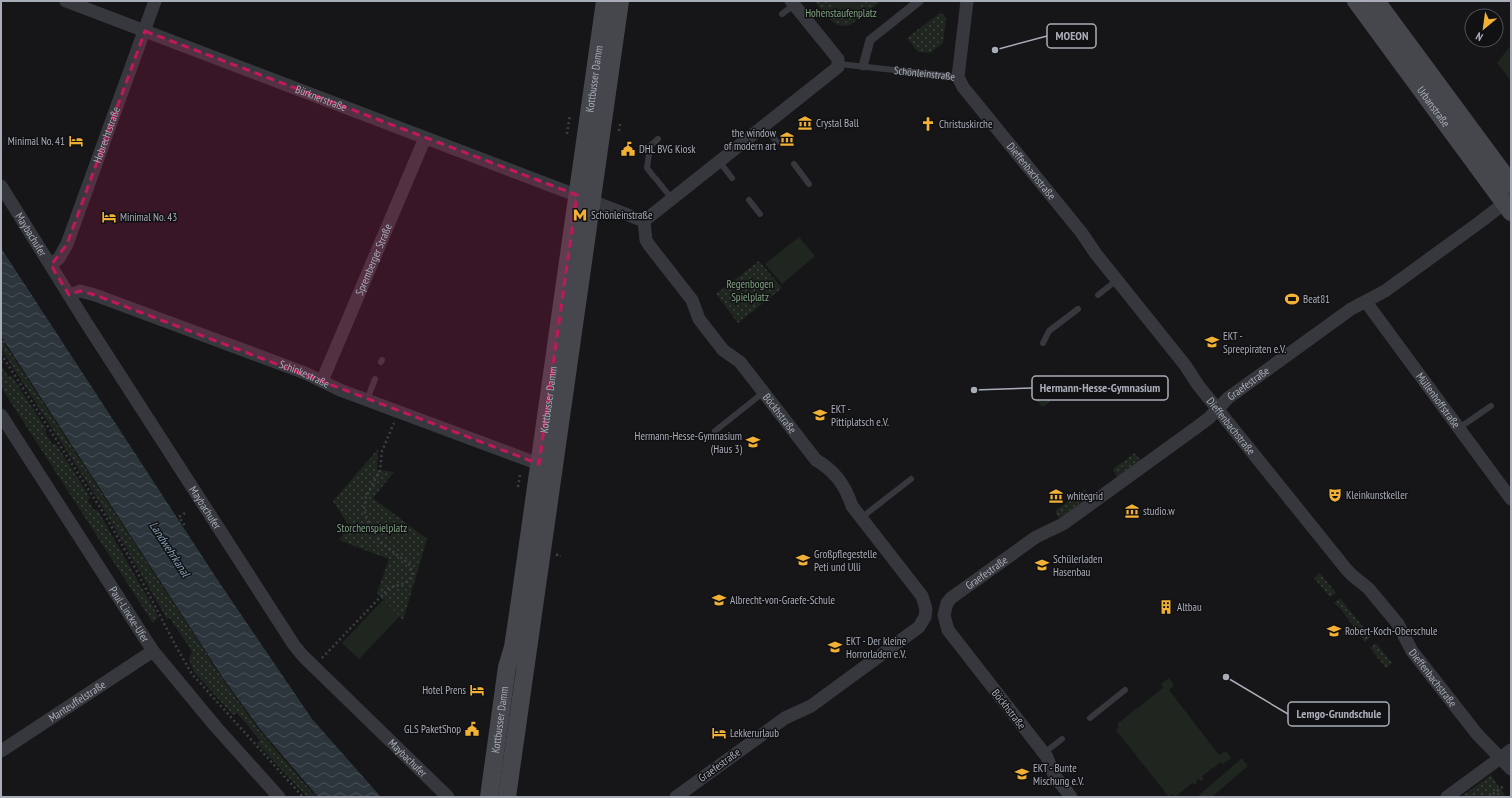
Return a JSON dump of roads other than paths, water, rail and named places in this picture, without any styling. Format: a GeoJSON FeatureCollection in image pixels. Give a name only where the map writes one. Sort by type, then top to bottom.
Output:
{"type":"FeatureCollection","features":[{"type":"Feature","properties":{"kind":"main road","name":"Kottbusser Damm"},"geometry":{"type":"LineString","coordinates":[[507,797],[584,197],[605,1]]}},
{"type":"Feature","properties":{"kind":"main road","name":"Kottbusser Damm"},"geometry":{"type":"LineString","coordinates":[[489,797],[507,666],[513,647],[539,464],[584,197],[620,1]]}},
{"type":"Feature","properties":{"kind":"main road","name":"Urbanstraße"},"geometry":{"type":"LineString","coordinates":[[1356,1],[1421,75],[1473,145],[1509,204]]}},
{"type":"Feature","properties":{"kind":"main road","name":"Urbanstraße"},"geometry":{"type":"LineString","coordinates":[[1376,1],[1421,75]]}},
{"type":"Feature","properties":{"kind":"main road","name":"Urbanstraße"},"geometry":{"type":"LineString","coordinates":[[1473,145],[1511,184]]}},
{"type":"Feature","properties":{"kind":"street","name":"Bürknerstraße"},"geometry":{"type":"LineString","coordinates":[[66,1],[584,197]]}},
{"type":"Feature","properties":{"kind":"street","name":"Hobrechtstraße"},"geometry":{"type":"LineString","coordinates":[[51,265],[59,258],[68,244],[155,1]]}},
{"type":"Feature","properties":{"kind":"street"},"geometry":{"type":"LineString","coordinates":[[863,66],[870,40],[919,1]]}},
{"type":"Feature","properties":{"kind":"street","name":"Schönleinstraße"},"geometry":{"type":"LineString","coordinates":[[958,77],[967,1]]}},
{"type":"Feature","properties":{"kind":"street"},"geometry":{"type":"LineString","coordinates":[[584,197],[644,221],[838,67],[838,59],[793,3]]}},
{"type":"Feature","properties":{"kind":"street","name":"Dieffenbachstraße"},"geometry":{"type":"LineString","coordinates":[[958,77],[966,92],[1078,228],[1218,409],[1353,576],[1368,588],[1398,624],[1412,651],[1480,737],[1511,769]]}},
{"type":"Feature","properties":{"kind":"street","name":"Spremberger Straße"},"geometry":{"type":"LineString","coordinates":[[322,381],[425,138]]}},
{"type":"Feature","properties":{"kind":"street","name":"Maybachufer"},"geometry":{"type":"LineString","coordinates":[[1,186],[69,295],[298,651],[448,797]]}},
{"type":"Feature","properties":{"kind":"street","name":"Graefestraße"},"geometry":{"type":"LineString","coordinates":[[945,623],[945,610],[951,598],[1036,537],[1063,524],[1197,427],[1218,409],[1228,398],[1351,310],[1385,291],[1480,222],[1509,204]]}},
{"type":"Feature","properties":{"kind":"street","name":"Böckhstraße"},"geometry":{"type":"LineString","coordinates":[[644,221],[646,240],[692,300],[699,319],[723,350],[740,362],[816,460],[830,468],[835,474],[847,490],[852,506],[925,602]]}},
{"type":"Feature","properties":{"kind":"street","name":"Schinkestraße"},"geometry":{"type":"LineString","coordinates":[[69,295],[80,291],[95,295],[305,373],[367,400],[539,464]]}},
{"type":"Feature","properties":{"kind":"street","name":"Müllenhoffstraße"},"geometry":{"type":"LineString","coordinates":[[1366,302],[1511,498]]}},
{"type":"Feature","properties":{"kind":"street","name":"Paul-Lincke-Ufer"},"geometry":{"type":"LineString","coordinates":[[1,415],[152,651],[200,709],[279,797]]}},
{"type":"Feature","properties":{"kind":"street","name":"Graefestraße"},"geometry":{"type":"LineString","coordinates":[[676,797],[785,718],[811,706],[919,627],[925,616],[925,602]]}},
{"type":"Feature","properties":{"kind":"street","name":"Böckhstraße"},"geometry":{"type":"LineString","coordinates":[[945,623],[954,640],[1044,753],[1054,775],[1071,797]]}},
{"type":"Feature","properties":{"kind":"street","name":"Manteuffelstraße"},"geometry":{"type":"LineString","coordinates":[[1,751],[152,651]]}},
{"type":"Feature","properties":{"kind":"street"},"geometry":{"type":"LineString","coordinates":[[1447,797],[1511,750]]}},
{"type":"Feature","properties":{"kind":"lane"},"geometry":{"type":"LineString","coordinates":[[782,14],[793,3]]}},
{"type":"Feature","properties":{"kind":"lane","name":"Schönleinstraße"},"geometry":{"type":"LineString","coordinates":[[839,64],[958,77]]}},
{"type":"Feature","properties":{"kind":"lane"},"geometry":{"type":"LineString","coordinates":[[764,126],[777,142]]}},
{"type":"Feature","properties":{"kind":"lane"},"geometry":{"type":"LineString","coordinates":[[658,139],[650,146],[647,168],[672,199]]}},
{"type":"Feature","properties":{"kind":"lane"},"geometry":{"type":"LineString","coordinates":[[719,161],[732,178]]}},
{"type":"Feature","properties":{"kind":"lane"},"geometry":{"type":"LineString","coordinates":[[794,164],[810,184]]}},
{"type":"Feature","properties":{"kind":"lane"},"geometry":{"type":"LineString","coordinates":[[749,200],[760,214]]}},
{"type":"Feature","properties":{"kind":"lane"},"geometry":{"type":"LineString","coordinates":[[1098,294],[1117,280]]}},
{"type":"Feature","properties":{"kind":"lane"},"geometry":{"type":"LineString","coordinates":[[1044,343],[1049,331],[1078,309]]}},
{"type":"Feature","properties":{"kind":"lane"},"geometry":{"type":"LineString","coordinates":[[367,400],[375,379]]}},
{"type":"Feature","properties":{"kind":"lane"},"geometry":{"type":"LineString","coordinates":[[715,431],[764,392]]}},
{"type":"Feature","properties":{"kind":"lane"},"geometry":{"type":"LineString","coordinates":[[1459,428],[1491,406]]}},
{"type":"Feature","properties":{"kind":"lane"},"geometry":{"type":"LineString","coordinates":[[861,518],[911,479]]}},
{"type":"Feature","properties":{"kind":"lane"},"geometry":{"type":"LineString","coordinates":[[1090,718],[1125,690]]}},
{"type":"Feature","properties":{"kind":"lane"},"geometry":{"type":"LineString","coordinates":[[1044,753],[1062,739]]}},
{"type":"Feature","properties":{"kind":"water","name":"Landwehrkanal"},"geometry":{"type":"Polygon","coordinates":[[[1,248],[219,582],[312,719],[381,797],[318,797],[260,729],[223,678],[1,336],[1,248]]]}},
{"type":"Feature","properties":{"kind":"place","name":"MOEON"},"geometry":{"type":"Point","coordinates":[995,50]}},
{"type":"Feature","properties":{"kind":"place","name":"Crystal Ball"},"geometry":{"type":"Point","coordinates":[805,123]}},
{"type":"Feature","properties":{"kind":"place","name":"Christuskirche"},"geometry":{"type":"Point","coordinates":[928,124]}},
{"type":"Feature","properties":{"kind":"place","name":"the window of modern art"},"geometry":{"type":"Point","coordinates":[787,139]}},
{"type":"Feature","properties":{"kind":"place","name":"Minimal No. 41"},"geometry":{"type":"Point","coordinates":[76,141]}},
{"type":"Feature","properties":{"kind":"place","name":"DHL BVG Kiosk"},"geometry":{"type":"Point","coordinates":[628,149]}},
{"type":"Feature","properties":{"kind":"place","name":"Schönleinstraße"},"geometry":{"type":"Point","coordinates":[580,215]}},
{"type":"Feature","properties":{"kind":"place","name":"Minimal No. 43"},"geometry":{"type":"Point","coordinates":[109,217]}},
{"type":"Feature","properties":{"kind":"place","name":"Beat81"},"geometry":{"type":"Point","coordinates":[1292,299]}},
{"type":"Feature","properties":{"kind":"place","name":"EKT - Spreepiraten e.V."},"geometry":{"type":"Point","coordinates":[1212,342]}},
{"type":"Feature","properties":{"kind":"place","name":"Hermann-Hesse-Gymnasium"},"geometry":{"type":"Point","coordinates":[974,390]}},
{"type":"Feature","properties":{"kind":"place","name":"EKT - Pittiplatsch e.V."},"geometry":{"type":"Point","coordinates":[820,415]}},
{"type":"Feature","properties":{"kind":"place","name":"Hermann-Hesse-Gymnasium (Haus 3)"},"geometry":{"type":"Point","coordinates":[753,442]}},
{"type":"Feature","properties":{"kind":"place","name":"Kleinkunstkeller"},"geometry":{"type":"Point","coordinates":[1335,495]}},
{"type":"Feature","properties":{"kind":"place","name":"whitegrid"},"geometry":{"type":"Point","coordinates":[1056,496]}},
{"type":"Feature","properties":{"kind":"place","name":"studio.w"},"geometry":{"type":"Point","coordinates":[1132,511]}},
{"type":"Feature","properties":{"kind":"place","name":"Großpflegestelle Peti und Ulli"},"geometry":{"type":"Point","coordinates":[803,560]}},
{"type":"Feature","properties":{"kind":"place","name":"Schülerladen Hasenbau"},"geometry":{"type":"Point","coordinates":[1042,565]}},
{"type":"Feature","properties":{"kind":"place","name":"Albrecht-von-Graefe-Schule"},"geometry":{"type":"Point","coordinates":[719,600]}},
{"type":"Feature","properties":{"kind":"place","name":"Altbau"},"geometry":{"type":"Point","coordinates":[1166,607]}},
{"type":"Feature","properties":{"kind":"place","name":"Robert-Koch-Oberschule"},"geometry":{"type":"Point","coordinates":[1334,631]}},
{"type":"Feature","properties":{"kind":"place","name":"EKT - Der kleine Horrorladen e.V."},"geometry":{"type":"Point","coordinates":[835,647]}},
{"type":"Feature","properties":{"kind":"place","name":"Lemgo-Grundschule"},"geometry":{"type":"Point","coordinates":[1226,677]}},
{"type":"Feature","properties":{"kind":"place","name":"Hotel Prens"},"geometry":{"type":"Point","coordinates":[477,690]}},
{"type":"Feature","properties":{"kind":"place","name":"GLS PaketShop"},"geometry":{"type":"Point","coordinates":[472,729]}},
{"type":"Feature","properties":{"kind":"place","name":"Lekkerurlaub"},"geometry":{"type":"Point","coordinates":[719,733]}},
{"type":"Feature","properties":{"kind":"place","name":"EKT - Bunte Mischung e.V."},"geometry":{"type":"Point","coordinates":[1022,774]}},
{"type":"Feature","properties":{"kind":"park label","name":"Hohenstaufenplatz"},"geometry":{"type":"Point","coordinates":[841,13]}},
{"type":"Feature","properties":{"kind":"park label","name":"Regenbogen Spielplatz"},"geometry":{"type":"Point","coordinates":[750,290]}},
{"type":"Feature","properties":{"kind":"park label","name":"Storchenspielplatz"},"geometry":{"type":"Point","coordinates":[372,528]}}]}
